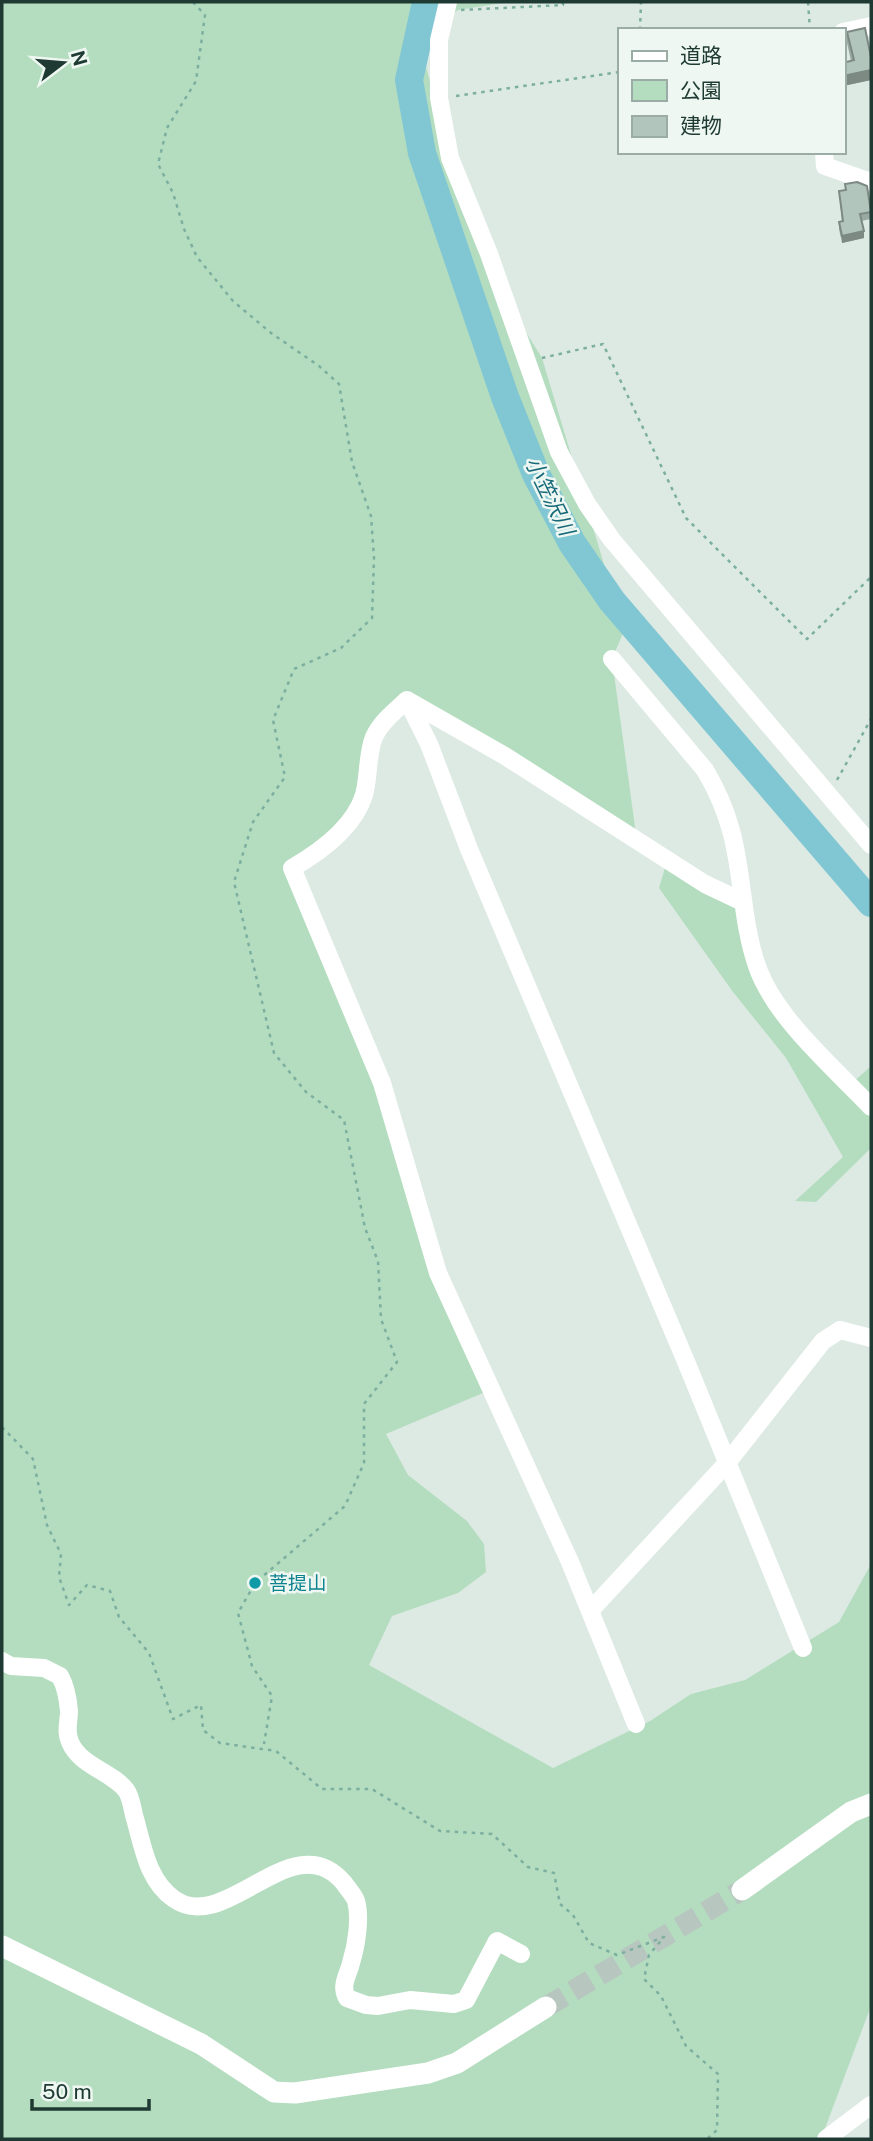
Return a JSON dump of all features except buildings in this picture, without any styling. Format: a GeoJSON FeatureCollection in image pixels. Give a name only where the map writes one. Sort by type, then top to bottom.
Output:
{"type":"FeatureCollection","features":[{"type":"Feature","properties":{"kind":"street"},"geometry":{"type":"LineString","coordinates":[[447,6],[439,40],[439,99],[450,158],[528,362],[559,452],[587,504],[612,540],[871,845]]}},
{"type":"Feature","properties":{"kind":"street"},"geometry":{"type":"LineString","coordinates":[[845,32],[871,26]]}},
{"type":"Feature","properties":{"kind":"street"},"geometry":{"type":"LineString","coordinates":[[824,154],[825,166],[871,182]]}},
{"type":"Feature","properties":{"kind":"street"},"geometry":{"type":"LineString","coordinates":[[612,659],[705,770],[716,790],[733,836],[749,938],[757,967],[777,1006],[871,1107]]}},
{"type":"Feature","properties":{"kind":"street"},"geometry":{"type":"LineString","coordinates":[[407,700],[506,756],[705,884],[743,902]]}},
{"type":"Feature","properties":{"kind":"street"},"geometry":{"type":"LineString","coordinates":[[407,700],[429,744],[469,849],[743,1497],[803,1648]]}},
{"type":"Feature","properties":{"kind":"street"},"geometry":{"type":"LineString","coordinates":[[407,700],[382,724],[373,739],[364,795],[354,816],[310,858],[292,868],[382,1083],[438,1273],[590,1611],[636,1724]]}},
{"type":"Feature","properties":{"kind":"street"},"geometry":{"type":"LineString","coordinates":[[590,1611],[727,1463],[823,1341],[840,1330],[871,1338]]}},
{"type":"Feature","properties":{"kind":"street"},"geometry":{"type":"LineString","coordinates":[[2,1661],[11,1666],[44,1668],[60,1676],[66,1691],[69,1713],[66,1730],[70,1743],[89,1764],[127,1791],[152,1875],[161,1888],[176,1900],[192,1906],[212,1904],[278,1872],[303,1865],[320,1865],[337,1877],[356,1901],[358,1935],[343,1985],[347,1998],[378,2006],[419,2000],[454,2004],[466,2000],[473,1990],[497,1941],[521,1954]]}},
{"type":"Feature","properties":{"kind":"street"},"geometry":{"type":"LineString","coordinates":[[742,1889],[851,1812],[871,1804]]}},
{"type":"Feature","properties":{"kind":"street"},"geometry":{"type":"LineString","coordinates":[[2,1946],[181,2034],[274,2092],[295,2093],[428,2073],[457,2063],[546,2007]]}},
{"type":"Feature","properties":{"kind":"street"},"geometry":{"type":"LineString","coordinates":[[826,2139],[871,2105]]}},
{"type":"Feature","properties":{"kind":"path"},"geometry":{"type":"LineString","coordinates":[[447,6],[563,5],[563,2]]}},
{"type":"Feature","properties":{"kind":"path"},"geometry":{"type":"LineString","coordinates":[[640,28],[642,2]]}},
{"type":"Feature","properties":{"kind":"path"},"geometry":{"type":"LineString","coordinates":[[808,2],[810,28]]}},
{"type":"Feature","properties":{"kind":"path"},"geometry":{"type":"LineString","coordinates":[[439,99],[618,72]]}},
{"type":"Feature","properties":{"kind":"path"},"geometry":{"type":"LineString","coordinates":[[528,362],[603,344],[686,518],[807,639],[871,577]]}},
{"type":"Feature","properties":{"kind":"path"},"geometry":{"type":"LineString","coordinates":[[828,795],[871,719]]}},
{"type":"Feature","properties":{"kind":"path"},"geometry":{"type":"LineString","coordinates":[[2,1427],[33,1459],[47,1525],[61,1554],[59,1577],[69,1605],[87,1585],[110,1591],[119,1618],[149,1653],[173,1719],[201,1705],[203,1730],[220,1743],[276,1751],[321,1788],[372,1789],[440,1831],[492,1834],[528,1867],[554,1874],[559,1903],[573,1915],[589,1943],[617,1955],[664,1937],[649,1955],[644,1979],[661,1996],[685,2046],[718,2074],[717,2130],[707,2139]]}},
{"type":"Feature","properties":{"kind":"green space"},"geometry":{"type":"Polygon","coordinates":[[[2,2],[509,2],[458,10],[418,38],[447,143],[524,329],[542,358],[624,631],[612,659],[636,834],[407,700],[375,736],[354,816],[293,868],[382,1083],[438,1273],[490,1390],[386,1434],[408,1475],[467,1521],[484,1544],[486,1572],[458,1593],[392,1616],[369,1665],[553,1768],[650,1721],[691,1694],[745,1680],[839,1622],[871,1564],[871,2006],[821,2139],[2,2139],[2,2]]]}},
{"type":"Feature","properties":{"kind":"green space"},"geometry":{"type":"Polygon","coordinates":[[[667,861],[737,900],[751,976],[850,1085],[871,1066],[871,1148],[816,1202],[795,1201],[843,1157],[786,1058],[733,992],[659,888],[667,861]]]}},
{"type":"Feature","properties":{"kind":"waterway","name":"小笠沢川"},"geometry":{"type":"LineString","coordinates":[[426,2],[409,80],[422,153],[505,397],[536,474],[572,543],[612,601],[871,903]]}},
{"type":"Feature","properties":{"kind":"tunnel"},"geometry":{"type":"LineString","coordinates":[[546,2007],[742,1890]]}},
{"type":"Feature","properties":{"kind":"place","name":"菩提山"},"geometry":{"type":"Point","coordinates":[255,1583]}}]}
